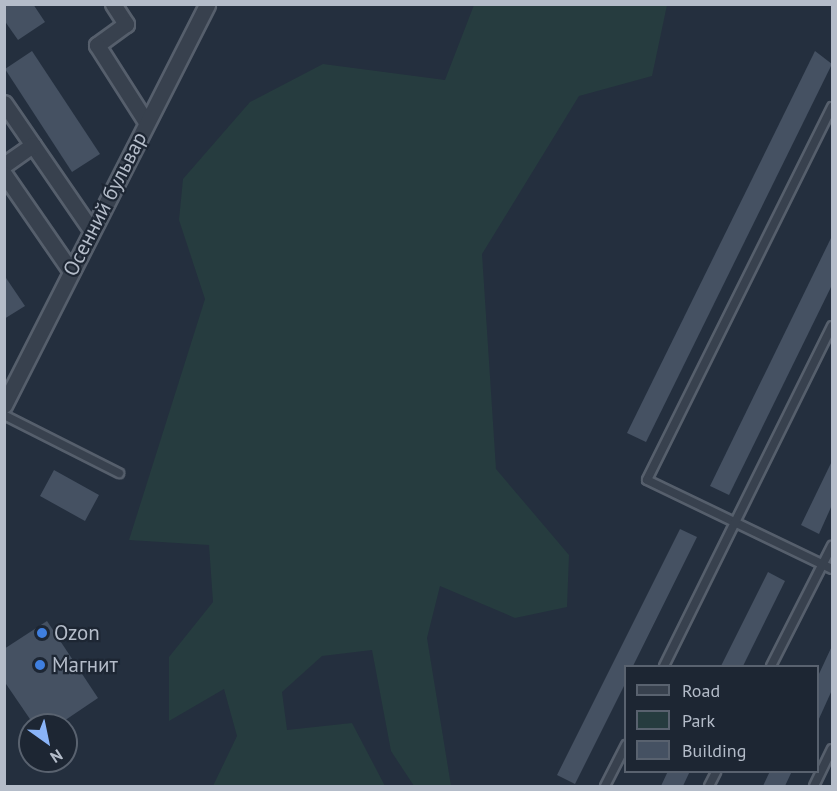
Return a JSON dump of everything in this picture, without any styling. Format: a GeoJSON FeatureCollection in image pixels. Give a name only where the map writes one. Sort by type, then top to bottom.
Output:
{"type":"FeatureCollection","features":[{"type":"Feature","properties":{"kind":"street"},"geometry":{"type":"LineString","coordinates":[[113,4],[126,24],[97,45],[146,122]]}},
{"type":"Feature","properties":{"kind":"street","name":"Осенний бульвар"},"geometry":{"type":"LineString","coordinates":[[4,405],[8,384],[71,272],[207,4]]}},
{"type":"Feature","properties":{"kind":"street"},"geometry":{"type":"LineString","coordinates":[[4,103],[92,231]]}},
{"type":"Feature","properties":{"kind":"street"},"geometry":{"type":"LineString","coordinates":[[4,165],[33,145]]}},
{"type":"Feature","properties":{"kind":"street"},"geometry":{"type":"LineString","coordinates":[[4,174],[71,272]]}},
{"type":"Feature","properties":{"kind":"lane"},"geometry":{"type":"LineString","coordinates":[[832,107],[647,480],[832,568]]}},
{"type":"Feature","properties":{"kind":"lane"},"geometry":{"type":"LineString","coordinates":[[664,665],[832,326]]}},
{"type":"Feature","properties":{"kind":"lane"},"geometry":{"type":"LineString","coordinates":[[4,415],[119,473]]}},
{"type":"Feature","properties":{"kind":"lane"},"geometry":{"type":"LineString","coordinates":[[772,665],[832,546]]}},
{"type":"Feature","properties":{"kind":"lane"},"geometry":{"type":"LineString","coordinates":[[814,786],[832,748]]}},
{"type":"Feature","properties":{"kind":"lane"},"geometry":{"type":"LineString","coordinates":[[605,786],[624,749]]}},
{"type":"Feature","properties":{"kind":"green space"},"geometry":{"type":"Polygon","coordinates":[[[474,5],[667,5],[652,76],[579,96],[482,254],[496,469],[569,555],[567,607],[515,618],[440,586],[427,638],[451,786],[414,786],[391,751],[372,650],[322,656],[282,692],[287,730],[352,723],[385,786],[213,786],[237,736],[224,689],[169,721],[169,657],[213,602],[209,545],[129,540],[205,299],[179,220],[183,179],[250,102],[323,64],[445,80],[474,5]]]}},
{"type":"Feature","properties":{"kind":"building"},"geometry":{"type":"Polygon","coordinates":[[[4,4],[33,4],[45,22],[18,40],[4,20],[4,4]]]}},
{"type":"Feature","properties":{"kind":"building"},"geometry":{"type":"Polygon","coordinates":[[[32,51],[100,154],[72,172],[5,69],[32,51]]]}},
{"type":"Feature","properties":{"kind":"building"},"geometry":{"type":"Polygon","coordinates":[[[815,51],[832,64],[646,442],[627,433],[815,51]]]}},
{"type":"Feature","properties":{"kind":"building"},"geometry":{"type":"Polygon","coordinates":[[[832,236],[832,285],[729,495],[710,486],[832,236]]]}},
{"type":"Feature","properties":{"kind":"building"},"geometry":{"type":"Polygon","coordinates":[[[4,275],[25,306],[4,319],[4,275]]]}},
{"type":"Feature","properties":{"kind":"building"},"geometry":{"type":"Polygon","coordinates":[[[832,461],[832,505],[819,534],[801,525],[832,461]]]}},
{"type":"Feature","properties":{"kind":"building"},"geometry":{"type":"Polygon","coordinates":[[[54,470],[99,495],[85,521],[40,496],[54,470]]]}},
{"type":"Feature","properties":{"kind":"building"},"geometry":{"type":"Polygon","coordinates":[[[680,529],[697,537],[633,665],[624,665],[624,686],[575,784],[557,775],[680,529]]]}},
{"type":"Feature","properties":{"kind":"building"},"geometry":{"type":"Polygon","coordinates":[[[768,572],[785,581],[743,665],[722,665],[768,572]]]}},
{"type":"Feature","properties":{"kind":"building","name":"Магнит"},"geometry":{"type":"Polygon","coordinates":[[[47,621],[98,698],[76,713],[26,713],[4,681],[4,649],[47,621]]]}},
{"type":"Feature","properties":{"kind":"building"},"geometry":{"type":"Polygon","coordinates":[[[832,646],[832,690],[819,719],[819,674],[832,646]]]}},
{"type":"Feature","properties":{"kind":"building"},"geometry":{"type":"Polygon","coordinates":[[[667,773],[689,773],[683,786],[661,786],[667,773]]]}},
{"type":"Feature","properties":{"kind":"building"},"geometry":{"type":"Polygon","coordinates":[[[769,773],[791,773],[785,786],[763,786],[769,773]]]}},
{"type":"Feature","properties":{"kind":"place","name":"Ozon"},"geometry":{"type":"Point","coordinates":[42,633]}},
{"type":"Feature","properties":{"kind":"place","name":"Магнит"},"geometry":{"type":"Point","coordinates":[40,665]}}]}
